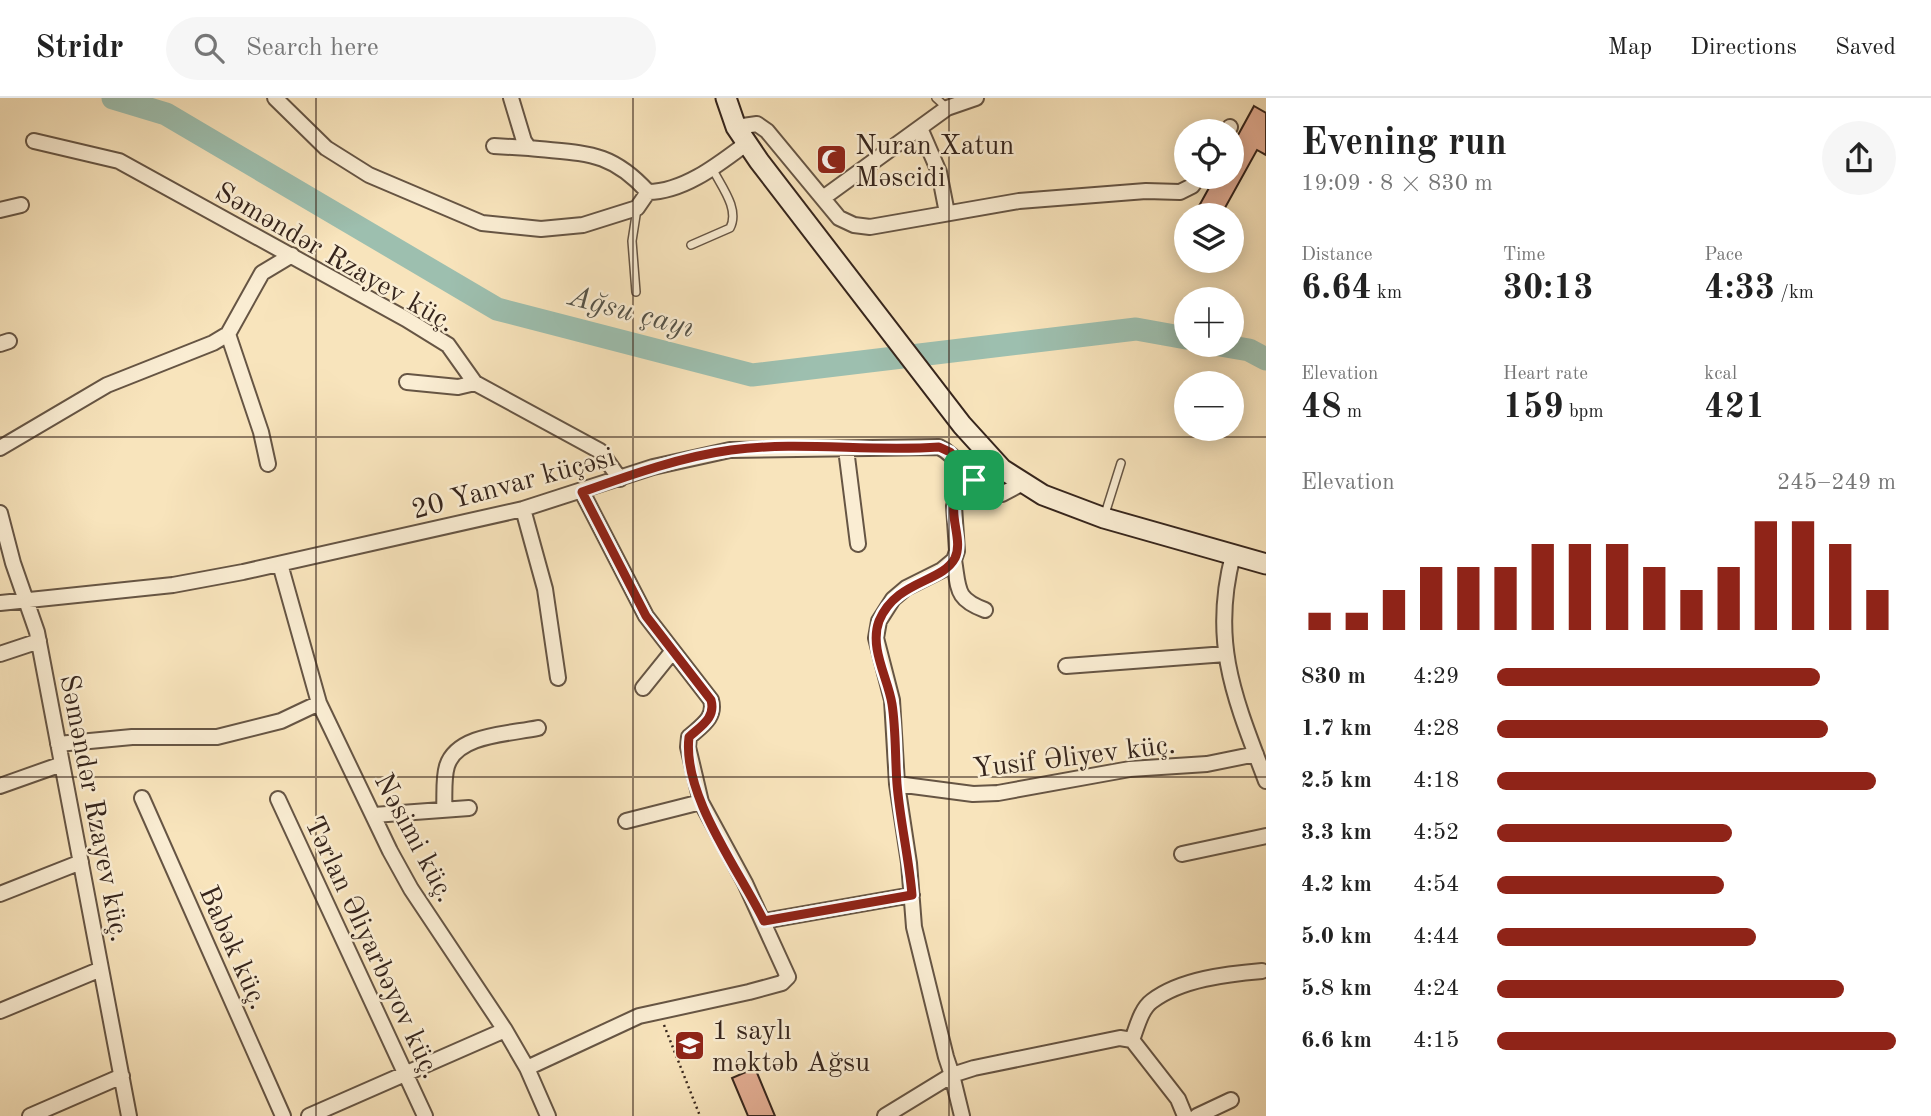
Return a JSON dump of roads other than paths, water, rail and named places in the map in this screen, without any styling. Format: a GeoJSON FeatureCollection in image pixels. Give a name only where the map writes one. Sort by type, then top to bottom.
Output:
{"type":"FeatureCollection","features":[{"type":"Feature","properties":{"kind":"main road"},"geometry":{"type":"LineString","coordinates":[[726,98],[741,135],[988,457],[1021,484],[1104,518],[1266,564]]}},
{"type":"Feature","properties":{"kind":"street"},"geometry":{"type":"LineString","coordinates":[[275,98],[326,148],[369,175],[482,223],[541,229],[583,225],[637,208],[648,192],[676,186],[712,168],[741,135],[757,124],[767,131],[839,218],[854,225],[870,227],[1019,201],[1146,191],[1181,192],[1186,189]]}},
{"type":"Feature","properties":{"kind":"street"},"geometry":{"type":"LineString","coordinates":[[511,98],[524,141],[529,148]]}},
{"type":"Feature","properties":{"kind":"street"},"geometry":{"type":"LineString","coordinates":[[823,198],[920,128],[944,101],[976,98]]}},
{"type":"Feature","properties":{"kind":"street"},"geometry":{"type":"LineString","coordinates":[[920,128],[939,172],[947,214]]}},
{"type":"Feature","properties":{"kind":"street","name":"Səməndər Rzayev küç."},"geometry":{"type":"LineString","coordinates":[[34,141],[119,162],[292,255],[448,345],[475,383],[600,451],[620,478]]}},
{"type":"Feature","properties":{"kind":"street"},"geometry":{"type":"LineString","coordinates":[[495,146],[608,159],[627,169],[648,192]]}},
{"type":"Feature","properties":{"kind":"street"},"geometry":{"type":"LineString","coordinates":[[0,210],[21,205]]}},
{"type":"Feature","properties":{"kind":"street"},"geometry":{"type":"LineString","coordinates":[[0,448],[107,385],[213,343],[228,334],[262,273],[292,255]]}},
{"type":"Feature","properties":{"kind":"street"},"geometry":{"type":"LineString","coordinates":[[228,334],[261,432],[268,464]]}},
{"type":"Feature","properties":{"kind":"street"},"geometry":{"type":"LineString","coordinates":[[407,382],[458,387],[475,383]]}},
{"type":"Feature","properties":{"kind":"street","name":"20 Yanvar küçəsi"},"geometry":{"type":"LineString","coordinates":[[0,603],[26,598],[173,585],[280,564],[523,509],[653,467],[730,450],[939,447],[950,452],[974,480],[1002,494],[1021,484]]}},
{"type":"Feature","properties":{"kind":"street"},"geometry":{"type":"LineString","coordinates":[[846,449],[858,544]]}},
{"type":"Feature","properties":{"kind":"street"},"geometry":{"type":"LineString","coordinates":[[974,480],[958,495],[954,506],[957,551],[954,560],[961,596],[967,603],[985,610]]}},
{"type":"Feature","properties":{"kind":"street"},"geometry":{"type":"LineString","coordinates":[[527,1068],[658,1010],[782,983],[788,977],[764,921],[701,803],[688,747],[689,737],[714,710],[711,700],[646,616],[582,492]]}},
{"type":"Feature","properties":{"kind":"street"},"geometry":{"type":"LineString","coordinates":[[523,509],[545,589],[558,678]]}},
{"type":"Feature","properties":{"kind":"street","name":"Səməndər Rzayev küç."},"geometry":{"type":"LineString","coordinates":[[0,513],[39,641],[129,1116]]}},
{"type":"Feature","properties":{"kind":"street"},"geometry":{"type":"LineString","coordinates":[[1233,555],[1222,615],[1226,654],[1234,697],[1266,781]]}},
{"type":"Feature","properties":{"kind":"street"},"geometry":{"type":"LineString","coordinates":[[954,560],[942,570],[906,587],[893,599],[879,621],[876,638],[892,700],[897,784],[914,927],[962,1116]]}},
{"type":"Feature","properties":{"kind":"street","name":"Nəsimi küç."},"geometry":{"type":"LineString","coordinates":[[280,564],[319,703],[411,889],[505,1030],[527,1068],[548,1116]]}},
{"type":"Feature","properties":{"kind":"street"},"geometry":{"type":"LineString","coordinates":[[0,654],[39,641]]}},
{"type":"Feature","properties":{"kind":"street"},"geometry":{"type":"LineString","coordinates":[[643,688],[672,652]]}},
{"type":"Feature","properties":{"kind":"street"},"geometry":{"type":"LineString","coordinates":[[1066,666],[1226,654]]}},
{"type":"Feature","properties":{"kind":"street"},"geometry":{"type":"LineString","coordinates":[[58,744],[132,737],[228,736],[281,720],[319,703]]}},
{"type":"Feature","properties":{"kind":"street"},"geometry":{"type":"LineString","coordinates":[[444,810],[447,766],[457,749],[473,742],[538,728]]}},
{"type":"Feature","properties":{"kind":"street","name":"Yusif Əliyev küç."},"geometry":{"type":"LineString","coordinates":[[897,784],[973,794],[998,793],[1130,769],[1207,764],[1256,754]]}},
{"type":"Feature","properties":{"kind":"street"},"geometry":{"type":"LineString","coordinates":[[0,786],[62,764]]}},
{"type":"Feature","properties":{"kind":"street","name":"Babək küç."},"geometry":{"type":"LineString","coordinates":[[142,798],[283,1116]]}},
{"type":"Feature","properties":{"kind":"street","name":"Tərlan Əliyarbəyov küç."},"geometry":{"type":"LineString","coordinates":[[278,799],[425,1116]]}},
{"type":"Feature","properties":{"kind":"street"},"geometry":{"type":"LineString","coordinates":[[626,821],[701,803]]}},
{"type":"Feature","properties":{"kind":"street"},"geometry":{"type":"LineString","coordinates":[[374,815],[469,808]]}},
{"type":"Feature","properties":{"kind":"street"},"geometry":{"type":"LineString","coordinates":[[1182,854],[1266,836]]}},
{"type":"Feature","properties":{"kind":"street"},"geometry":{"type":"LineString","coordinates":[[0,894],[80,862]]}},
{"type":"Feature","properties":{"kind":"street"},"geometry":{"type":"LineString","coordinates":[[764,921],[912,895]]}},
{"type":"Feature","properties":{"kind":"street"},"geometry":{"type":"LineString","coordinates":[[0,1011],[101,968]]}},
{"type":"Feature","properties":{"kind":"street"},"geometry":{"type":"LineString","coordinates":[[1132,1040],[1142,1013],[1151,1002],[1215,975],[1262,971]]}},
{"type":"Feature","properties":{"kind":"street"},"geometry":{"type":"LineString","coordinates":[[309,1116],[505,1030]]}},
{"type":"Feature","properties":{"kind":"street"},"geometry":{"type":"LineString","coordinates":[[885,1116],[952,1075],[974,1068],[1120,1038],[1132,1040],[1178,1099],[1185,1116]]}},
{"type":"Feature","properties":{"kind":"street"},"geometry":{"type":"LineString","coordinates":[[30,1116],[122,1076]]}},
{"type":"Feature","properties":{"kind":"street"},"geometry":{"type":"LineString","coordinates":[[1197,1116],[1231,1100]]}},
{"type":"Feature","properties":{"kind":"lane"},"geometry":{"type":"LineString","coordinates":[[691,245],[730,228],[734,220],[731,206],[712,168]]}},
{"type":"Feature","properties":{"kind":"lane"},"geometry":{"type":"LineString","coordinates":[[636,292],[632,241],[637,208]]}},
{"type":"Feature","properties":{"kind":"lane"},"geometry":{"type":"LineString","coordinates":[[1104,518],[1121,463]]}},
{"type":"Feature","properties":{"kind":"waterway","name":"Ağsu çayı"},"geometry":{"type":"LineString","coordinates":[[113,98],[166,114],[497,309],[752,375],[1136,329],[1174,336]]}},
{"type":"Feature","properties":{"kind":"waterway","name":"Ağsu çayı"},"geometry":{"type":"LineString","coordinates":[[1244,349],[1266,359]]}},
{"type":"Feature","properties":{"kind":"place","name":"Nuran Xatun Məscidi"},"geometry":{"type":"Point","coordinates":[832,160]}},
{"type":"Feature","properties":{"kind":"place","name":"1 saylı məktəb Ağsu"},"geometry":{"type":"Point","coordinates":[689,1045]}}]}
